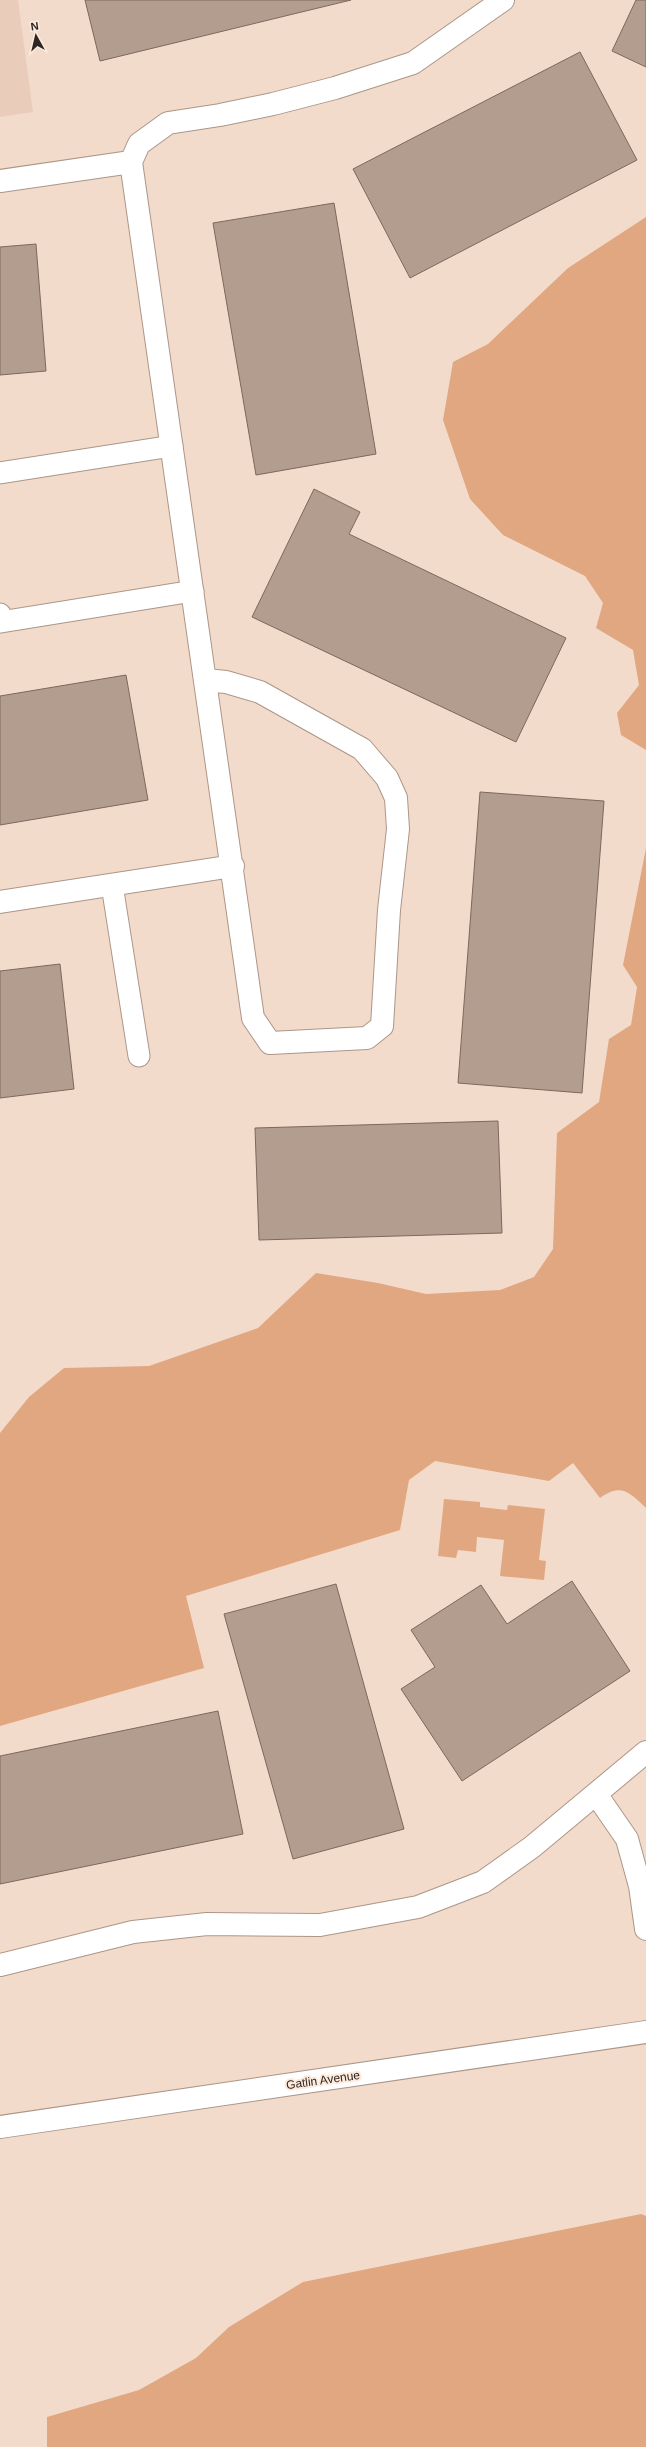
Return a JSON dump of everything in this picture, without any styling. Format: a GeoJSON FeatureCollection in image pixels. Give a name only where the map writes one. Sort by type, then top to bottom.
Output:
{"type":"FeatureCollection","features":[{"type":"Feature","properties":{"kind":"street"},"geometry":{"type":"LineString","coordinates":[[206,680],[226,682],[260,692],[362,749],[387,778],[396,798],[398,829],[389,910],[382,1026],[367,1038],[270,1043],[253,1018],[233,866],[193,591],[131,162],[138,144],[168,122],[220,115],[273,104],[335,88],[413,63],[503,0]]}},
{"type":"Feature","properties":{"kind":"street"},"geometry":{"type":"LineString","coordinates":[[0,181],[131,162]]}},
{"type":"Feature","properties":{"kind":"street"},"geometry":{"type":"LineString","coordinates":[[0,902],[233,866]]}},
{"type":"Feature","properties":{"kind":"street"},"geometry":{"type":"LineString","coordinates":[[0,1965],[133,1932],[207,1924],[320,1925],[418,1907],[483,1882],[532,1847],[646,1752]]}},
{"type":"Feature","properties":{"kind":"street"},"geometry":{"type":"LineString","coordinates":[[596,1794],[627,1839],[640,1886],[646,1929]]}},
{"type":"Feature","properties":{"kind":"street","name":"Gatlin Avenue"},"geometry":{"type":"LineString","coordinates":[[0,2127],[646,2032]]}},
{"type":"Feature","properties":{"kind":"lane"},"geometry":{"type":"LineString","coordinates":[[0,474],[172,446]]}},
{"type":"Feature","properties":{"kind":"lane"},"geometry":{"type":"LineString","coordinates":[[0,614],[1,622],[193,591]]}},
{"type":"Feature","properties":{"kind":"lane"},"geometry":{"type":"LineString","coordinates":[[112,885],[139,1056]]}},
{"type":"Feature","properties":{"kind":"shaded area"},"geometry":{"type":"Polygon","coordinates":[[[0,0],[18,0],[33,112],[0,117],[0,0]]]}},
{"type":"Feature","properties":{"kind":"shaded area"},"geometry":{"type":"Polygon","coordinates":[[[646,217],[646,750],[621,735],[617,713],[639,685],[633,650],[596,628],[603,603],[585,576],[503,535],[470,499],[443,420],[453,362],[488,344],[568,268],[646,217]]]}},
{"type":"Feature","properties":{"kind":"shaded area"},"geometry":{"type":"Polygon","coordinates":[[[646,848],[646,1508],[630,1494],[624,1491],[619,1490],[607,1493],[600,1498],[573,1463],[549,1481],[435,1461],[409,1480],[400,1530],[186,1596],[204,1668],[0,1726],[0,1433],[29,1397],[64,1368],[149,1366],[258,1328],[316,1273],[378,1283],[426,1294],[500,1290],[534,1277],[553,1249],[557,1133],[599,1102],[609,1039],[631,1025],[637,987],[623,965],[646,848]]]}},
{"type":"Feature","properties":{"kind":"shaded area"},"geometry":{"type":"Polygon","coordinates":[[[444,1499],[480,1502],[480,1507],[507,1510],[508,1505],[545,1509],[539,1560],[546,1561],[544,1580],[500,1576],[504,1540],[477,1537],[476,1552],[458,1550],[456,1558],[438,1556],[444,1499]]]}},
{"type":"Feature","properties":{"kind":"shaded area"},"geometry":{"type":"Polygon","coordinates":[[[641,2214],[646,2216],[646,2447],[47,2447],[47,2417],[139,2390],[196,2358],[229,2327],[303,2282],[641,2214]]]}},
{"type":"Feature","properties":{"kind":"building"},"geometry":{"type":"Polygon","coordinates":[[[85,0],[351,0],[100,61],[85,0]]]}},
{"type":"Feature","properties":{"kind":"building"},"geometry":{"type":"Polygon","coordinates":[[[636,0],[646,0],[646,67],[612,51],[636,0]]]}},
{"type":"Feature","properties":{"kind":"building"},"geometry":{"type":"Polygon","coordinates":[[[580,52],[637,160],[410,278],[353,169],[580,52]]]}},
{"type":"Feature","properties":{"kind":"building"},"geometry":{"type":"Polygon","coordinates":[[[334,203],[376,454],[256,475],[213,223],[334,203]]]}},
{"type":"Feature","properties":{"kind":"building"},"geometry":{"type":"Polygon","coordinates":[[[36,244],[46,371],[0,375],[0,247],[36,244]]]}},
{"type":"Feature","properties":{"kind":"building"},"geometry":{"type":"Polygon","coordinates":[[[314,489],[360,512],[349,534],[566,638],[516,742],[252,617],[314,489]]]}},
{"type":"Feature","properties":{"kind":"building"},"geometry":{"type":"Polygon","coordinates":[[[126,675],[148,800],[0,825],[0,696],[126,675]]]}},
{"type":"Feature","properties":{"kind":"building"},"geometry":{"type":"Polygon","coordinates":[[[480,792],[604,801],[582,1093],[458,1083],[480,792]]]}},
{"type":"Feature","properties":{"kind":"building"},"geometry":{"type":"Polygon","coordinates":[[[60,964],[74,1089],[0,1098],[0,971],[60,964]]]}},
{"type":"Feature","properties":{"kind":"building"},"geometry":{"type":"Polygon","coordinates":[[[498,1121],[502,1233],[259,1240],[255,1128],[498,1121]]]}},
{"type":"Feature","properties":{"kind":"building"},"geometry":{"type":"Polygon","coordinates":[[[572,1581],[630,1671],[462,1781],[401,1689],[435,1667],[411,1630],[481,1585],[507,1624],[572,1581]]]}},
{"type":"Feature","properties":{"kind":"building"},"geometry":{"type":"Polygon","coordinates":[[[336,1584],[404,1829],[293,1859],[224,1614],[336,1584]]]}},
{"type":"Feature","properties":{"kind":"building"},"geometry":{"type":"Polygon","coordinates":[[[218,1711],[243,1834],[0,1884],[0,1756],[218,1711]]]}}]}
